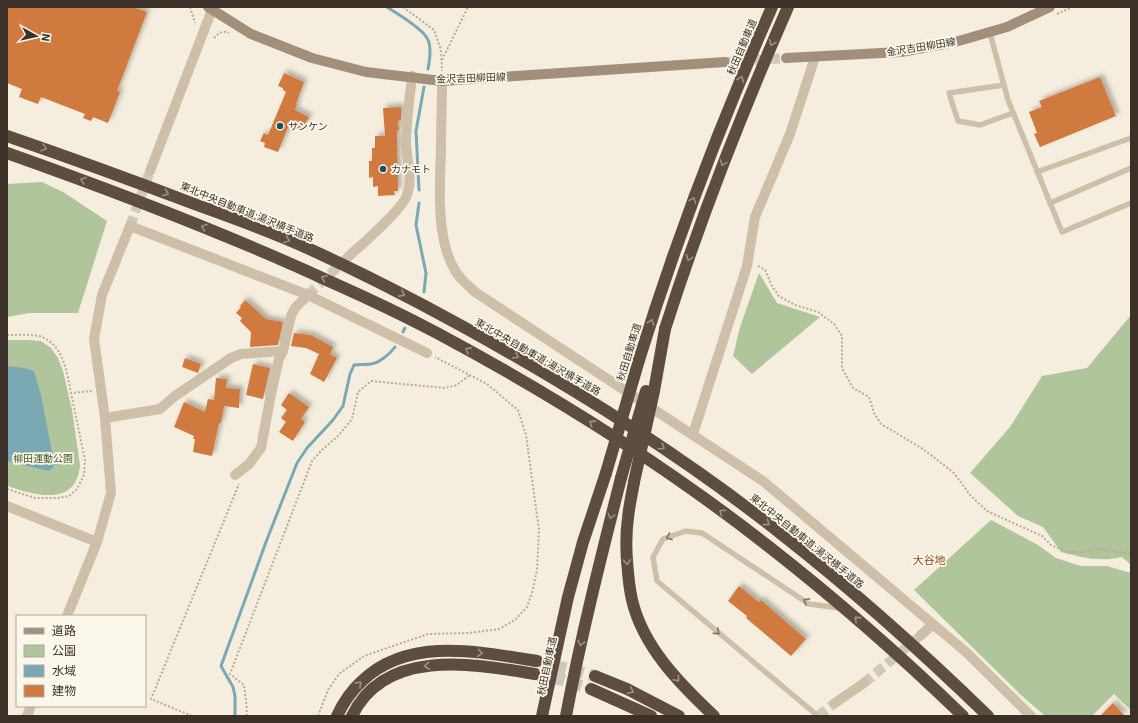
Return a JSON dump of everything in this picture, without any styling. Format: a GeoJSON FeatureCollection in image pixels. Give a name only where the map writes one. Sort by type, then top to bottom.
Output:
{"type":"FeatureCollection","features":[{"type":"Feature","properties":{"kind":"highway","name":"秋田自動車道"},"geometry":{"type":"LineString","coordinates":[[549,716],[580,571],[606,474],[650,323],[686,219],[720,130],[772,7]]}},
{"type":"Feature","properties":{"kind":"highway"},"geometry":{"type":"LineString","coordinates":[[566,716],[597,571],[621,478],[665,329],[734,134],[788,7]]}},
{"type":"Feature","properties":{"kind":"highway","name":"東北中央自動車道;湯沢横手道路"},"geometry":{"type":"LineString","coordinates":[[7,136],[105,170],[303,246],[367,276],[506,350],[581,395],[647,438],[709,480],[779,532],[898,632],[988,716]]}},
{"type":"Feature","properties":{"kind":"highway"},"geometry":{"type":"LineString","coordinates":[[7,153],[98,185],[225,236],[359,295],[454,342],[501,368],[572,410],[648,459],[768,545],[844,608],[963,716]]}},
{"type":"Feature","properties":{"kind":"highway"},"geometry":{"type":"LineString","coordinates":[[665,329],[651,406],[627,519],[628,578],[632,601],[641,625],[652,646],[683,686],[714,716]]}},
{"type":"Feature","properties":{"kind":"highway"},"geometry":{"type":"LineString","coordinates":[[542,716],[568,597],[583,542],[606,474]]}},
{"type":"Feature","properties":{"kind":"highway"},"geometry":{"type":"LineString","coordinates":[[886,645],[957,716]]}},
{"type":"Feature","properties":{"kind":"highway"},"geometry":{"type":"LineString","coordinates":[[337,716],[341,707],[354,688],[385,664],[403,657],[425,652],[448,651],[475,652],[537,661]]}},
{"type":"Feature","properties":{"kind":"highway"},"geometry":{"type":"LineString","coordinates":[[352,716],[356,708],[370,692],[385,680],[403,671],[424,666],[448,664],[535,674]]}},
{"type":"Feature","properties":{"kind":"highway"},"geometry":{"type":"LineString","coordinates":[[596,676],[627,689],[679,716]]}},
{"type":"Feature","properties":{"kind":"highway"},"geometry":{"type":"LineString","coordinates":[[591,689],[651,716]]}},
{"type":"Feature","properties":{"kind":"main road","name":"金沢吉田柳田線"},"geometry":{"type":"LineString","coordinates":[[786,58],[901,52],[956,42],[1007,28],[1050,7]]}},
{"type":"Feature","properties":{"kind":"main road","name":"金沢吉田柳田線"},"geometry":{"type":"LineString","coordinates":[[211,8],[251,34],[312,58],[366,72],[442,80],[725,62]]}},
{"type":"Feature","properties":{"kind":"street"},"geometry":{"type":"LineString","coordinates":[[150,171],[211,8]]}},
{"type":"Feature","properties":{"kind":"street"},"geometry":{"type":"LineString","coordinates":[[693,434],[748,261],[756,217],[790,134],[815,57]]}},
{"type":"Feature","properties":{"kind":"street"},"geometry":{"type":"LineString","coordinates":[[348,257],[398,209],[407,196],[410,174],[406,145],[406,131],[412,76]]}},
{"type":"Feature","properties":{"kind":"street"},"geometry":{"type":"LineString","coordinates":[[442,80],[440,184],[442,223],[445,244],[450,260],[456,272],[464,282],[476,292],[763,481],[966,652],[1031,716]]}},
{"type":"Feature","properties":{"kind":"street"},"geometry":{"type":"LineString","coordinates":[[68,615],[97,542],[111,493],[105,418],[94,339],[102,295],[130,226],[308,295],[427,353]]}},
{"type":"Feature","properties":{"kind":"street"},"geometry":{"type":"LineString","coordinates":[[235,475],[249,464],[261,448],[274,380],[279,359],[283,351],[291,316],[295,308],[308,295]]}},
{"type":"Feature","properties":{"kind":"street"},"geometry":{"type":"LineString","coordinates":[[105,418],[160,409],[175,396],[230,358],[241,354],[283,351]]}},
{"type":"Feature","properties":{"kind":"street"},"geometry":{"type":"LineString","coordinates":[[7,506],[97,542]]}},
{"type":"Feature","properties":{"kind":"street"},"geometry":{"type":"LineString","coordinates":[[920,636],[933,624]]}},
{"type":"Feature","properties":{"kind":"street"},"geometry":{"type":"LineString","coordinates":[[835,703],[864,683]]}},
{"type":"Feature","properties":{"kind":"lane"},"geometry":{"type":"LineString","coordinates":[[990,33],[1013,113],[1062,232],[1131,203]]}},
{"type":"Feature","properties":{"kind":"lane"},"geometry":{"type":"LineString","coordinates":[[1004,85],[949,93],[958,121],[980,125],[1013,113]]}},
{"type":"Feature","properties":{"kind":"lane"},"geometry":{"type":"LineString","coordinates":[[1038,172],[1131,138]]}},
{"type":"Feature","properties":{"kind":"lane"},"geometry":{"type":"LineString","coordinates":[[1050,203],[1131,168]]}},
{"type":"Feature","properties":{"kind":"lane"},"geometry":{"type":"LineString","coordinates":[[818,716],[657,581],[653,557],[663,539],[686,531],[702,533],[809,604],[844,608]]}},
{"type":"Feature","properties":{"kind":"path"},"geometry":{"type":"LineString","coordinates":[[190,7],[195,23]]}},
{"type":"Feature","properties":{"kind":"path"},"geometry":{"type":"LineString","coordinates":[[403,7],[434,30],[441,50],[442,80]]}},
{"type":"Feature","properties":{"kind":"path"},"geometry":{"type":"LineString","coordinates":[[442,61],[468,7]]}},
{"type":"Feature","properties":{"kind":"path"},"geometry":{"type":"LineString","coordinates":[[748,261],[764,270],[779,296],[795,305],[818,312],[834,324],[842,336],[842,368],[853,388],[869,397],[874,413],[881,424],[923,449],[954,473],[970,495],[987,511],[1042,536],[1051,546],[1067,552],[1082,552],[1099,549],[1131,554]]}},
{"type":"Feature","properties":{"kind":"path"},"geometry":{"type":"LineString","coordinates":[[7,335],[40,336],[54,345],[60,354],[66,369],[85,460],[84,475],[77,490],[69,496],[58,498],[35,498],[7,489]]}},
{"type":"Feature","properties":{"kind":"path"},"geometry":{"type":"LineString","coordinates":[[318,716],[328,690],[339,674],[364,656],[428,634],[499,629],[514,620],[527,608],[532,593],[537,570],[539,530],[526,435],[518,410],[487,384],[427,353]]}},
{"type":"Feature","properties":{"kind":"path"},"geometry":{"type":"LineString","coordinates":[[247,716],[244,684],[230,674],[312,461],[339,435],[352,419],[358,392],[371,381],[445,388],[457,385],[470,375]]}},
{"type":"Feature","properties":{"kind":"path"},"geometry":{"type":"LineString","coordinates":[[71,393],[101,390]]}},
{"type":"Feature","properties":{"kind":"path"},"geometry":{"type":"LineString","coordinates":[[192,716],[151,699],[239,484],[235,475]]}},
{"type":"Feature","properties":{"kind":"green space"},"geometry":{"type":"Polygon","coordinates":[[[42,182],[63,192],[107,221],[78,313],[30,313],[7,317],[7,184],[42,182]]]}},
{"type":"Feature","properties":{"kind":"green space"},"geometry":{"type":"Polygon","coordinates":[[[759,273],[777,303],[820,317],[752,374],[733,356],[740,327],[759,273]]]}},
{"type":"Feature","properties":{"kind":"green space"},"geometry":{"type":"Polygon","coordinates":[[[1131,315],[1131,565],[1122,557],[1092,559],[1061,552],[1043,527],[1018,516],[970,473],[1010,427],[1042,376],[1087,368],[1131,315]]]}},
{"type":"Feature","properties":{"kind":"green space","name":"柳田運動公園"},"geometry":{"type":"Polygon","coordinates":[[[7,340],[41,341],[51,348],[58,358],[63,371],[72,410],[80,465],[77,479],[71,488],[63,493],[41,495],[7,486],[7,340]]]}},
{"type":"Feature","properties":{"kind":"green space"},"geometry":{"type":"Polygon","coordinates":[[[991,520],[1038,545],[1056,558],[1081,566],[1107,566],[1131,573],[1131,710],[1114,694],[1092,716],[1045,716],[1021,695],[914,590],[991,520]]]}},
{"type":"Feature","properties":{"kind":"water"},"geometry":{"type":"Polygon","coordinates":[[[7,366],[34,371],[41,395],[54,463],[53,468],[48,471],[7,461],[7,366]]]}},
{"type":"Feature","properties":{"kind":"building"},"geometry":{"type":"Polygon","coordinates":[[[7,7],[133,7],[147,12],[117,91],[120,92],[108,123],[93,117],[91,121],[83,118],[85,114],[41,97],[38,104],[19,97],[22,89],[7,83],[7,7]]]}},
{"type":"Feature","properties":{"kind":"building","name":"サンケン"},"geometry":{"type":"Polygon","coordinates":[[[284,73],[304,82],[295,110],[309,117],[305,125],[303,124],[301,130],[289,125],[278,152],[264,147],[265,143],[260,141],[264,133],[268,135],[286,92],[283,88],[278,86],[284,73]]]}},
{"type":"Feature","properties":{"kind":"building"},"geometry":{"type":"Polygon","coordinates":[[[1100,77],[1116,116],[1040,147],[1034,134],[1037,133],[1029,112],[1042,107],[1039,101],[1100,77]]]}},
{"type":"Feature","properties":{"kind":"building","name":"カナモト"},"geometry":{"type":"Polygon","coordinates":[[[401,107],[401,120],[398,121],[399,130],[397,130],[398,191],[394,191],[395,195],[378,196],[378,186],[373,187],[373,177],[369,178],[369,161],[372,161],[372,148],[375,148],[375,136],[385,136],[383,108],[401,107]]]}},
{"type":"Feature","properties":{"kind":"building"},"geometry":{"type":"Polygon","coordinates":[[[245,300],[266,319],[283,322],[278,345],[250,347],[251,332],[240,321],[242,318],[236,313],[245,300]]]}},
{"type":"Feature","properties":{"kind":"building"},"geometry":{"type":"Polygon","coordinates":[[[294,333],[311,335],[333,347],[330,354],[337,358],[324,382],[310,374],[319,354],[306,348],[291,346],[294,333]]]}},
{"type":"Feature","properties":{"kind":"building"},"geometry":{"type":"Polygon","coordinates":[[[185,358],[201,364],[198,373],[182,367],[185,358]]]}},
{"type":"Feature","properties":{"kind":"building"},"geometry":{"type":"Polygon","coordinates":[[[253,364],[270,368],[263,399],[246,395],[253,364]]]}},
{"type":"Feature","properties":{"kind":"building"},"geometry":{"type":"Polygon","coordinates":[[[216,378],[227,379],[226,388],[240,389],[239,408],[224,406],[212,456],[193,452],[194,436],[174,427],[184,402],[205,412],[208,399],[214,400],[216,378]]]}},
{"type":"Feature","properties":{"kind":"building"},"geometry":{"type":"Polygon","coordinates":[[[289,393],[309,407],[301,419],[305,422],[293,441],[279,432],[286,422],[281,418],[287,410],[281,405],[289,393]]]}},
{"type":"Feature","properties":{"kind":"building"},"geometry":{"type":"Polygon","coordinates":[[[739,586],[759,602],[761,600],[806,639],[791,656],[728,601],[739,586]]]}},
{"type":"Feature","properties":{"kind":"building"},"geometry":{"type":"Polygon","coordinates":[[[1113,703],[1125,716],[1100,716],[1113,703]]]}},
{"type":"Feature","properties":{"kind":"waterway"},"geometry":{"type":"LineString","coordinates":[[387,7],[420,30],[429,41],[430,57],[428,69]]}},
{"type":"Feature","properties":{"kind":"waterway"},"geometry":{"type":"LineString","coordinates":[[419,190],[416,131],[424,87]]}},
{"type":"Feature","properties":{"kind":"waterway"},"geometry":{"type":"LineString","coordinates":[[419,203],[416,225],[426,273],[424,292]]}},
{"type":"Feature","properties":{"kind":"waterway"},"geometry":{"type":"LineString","coordinates":[[403,332],[405,328]]}},
{"type":"Feature","properties":{"kind":"waterway"},"geometry":{"type":"LineString","coordinates":[[235,716],[235,696],[233,687],[221,666],[266,542],[297,463],[307,448],[333,420],[343,406],[350,374],[354,365],[371,364],[377,362],[395,347]]}},
{"type":"Feature","properties":{"kind":"tunnel"},"geometry":{"type":"LineString","coordinates":[[725,62],[786,58]]}},
{"type":"Feature","properties":{"kind":"tunnel"},"geometry":{"type":"LineString","coordinates":[[130,226],[150,171]]}},
{"type":"Feature","properties":{"kind":"tunnel"},"geometry":{"type":"LineString","coordinates":[[308,295],[346,259]]}},
{"type":"Feature","properties":{"kind":"tunnel"},"geometry":{"type":"LineString","coordinates":[[864,683],[920,636]]}},
{"type":"Feature","properties":{"kind":"tunnel"},"geometry":{"type":"LineString","coordinates":[[537,661],[595,676]]}},
{"type":"Feature","properties":{"kind":"tunnel"},"geometry":{"type":"LineString","coordinates":[[535,674],[563,680],[591,689]]}},
{"type":"Feature","properties":{"kind":"tunnel"},"geometry":{"type":"LineString","coordinates":[[818,716],[835,703]]}},
{"type":"Feature","properties":{"kind":"place","name":"サンケン"},"geometry":{"type":"Point","coordinates":[280,126]}},
{"type":"Feature","properties":{"kind":"place","name":"カナモト"},"geometry":{"type":"Point","coordinates":[383,169]}},
{"type":"Feature","properties":{"kind":"district","name":"大谷地"},"geometry":{"type":"Point","coordinates":[929,560]}}]}
